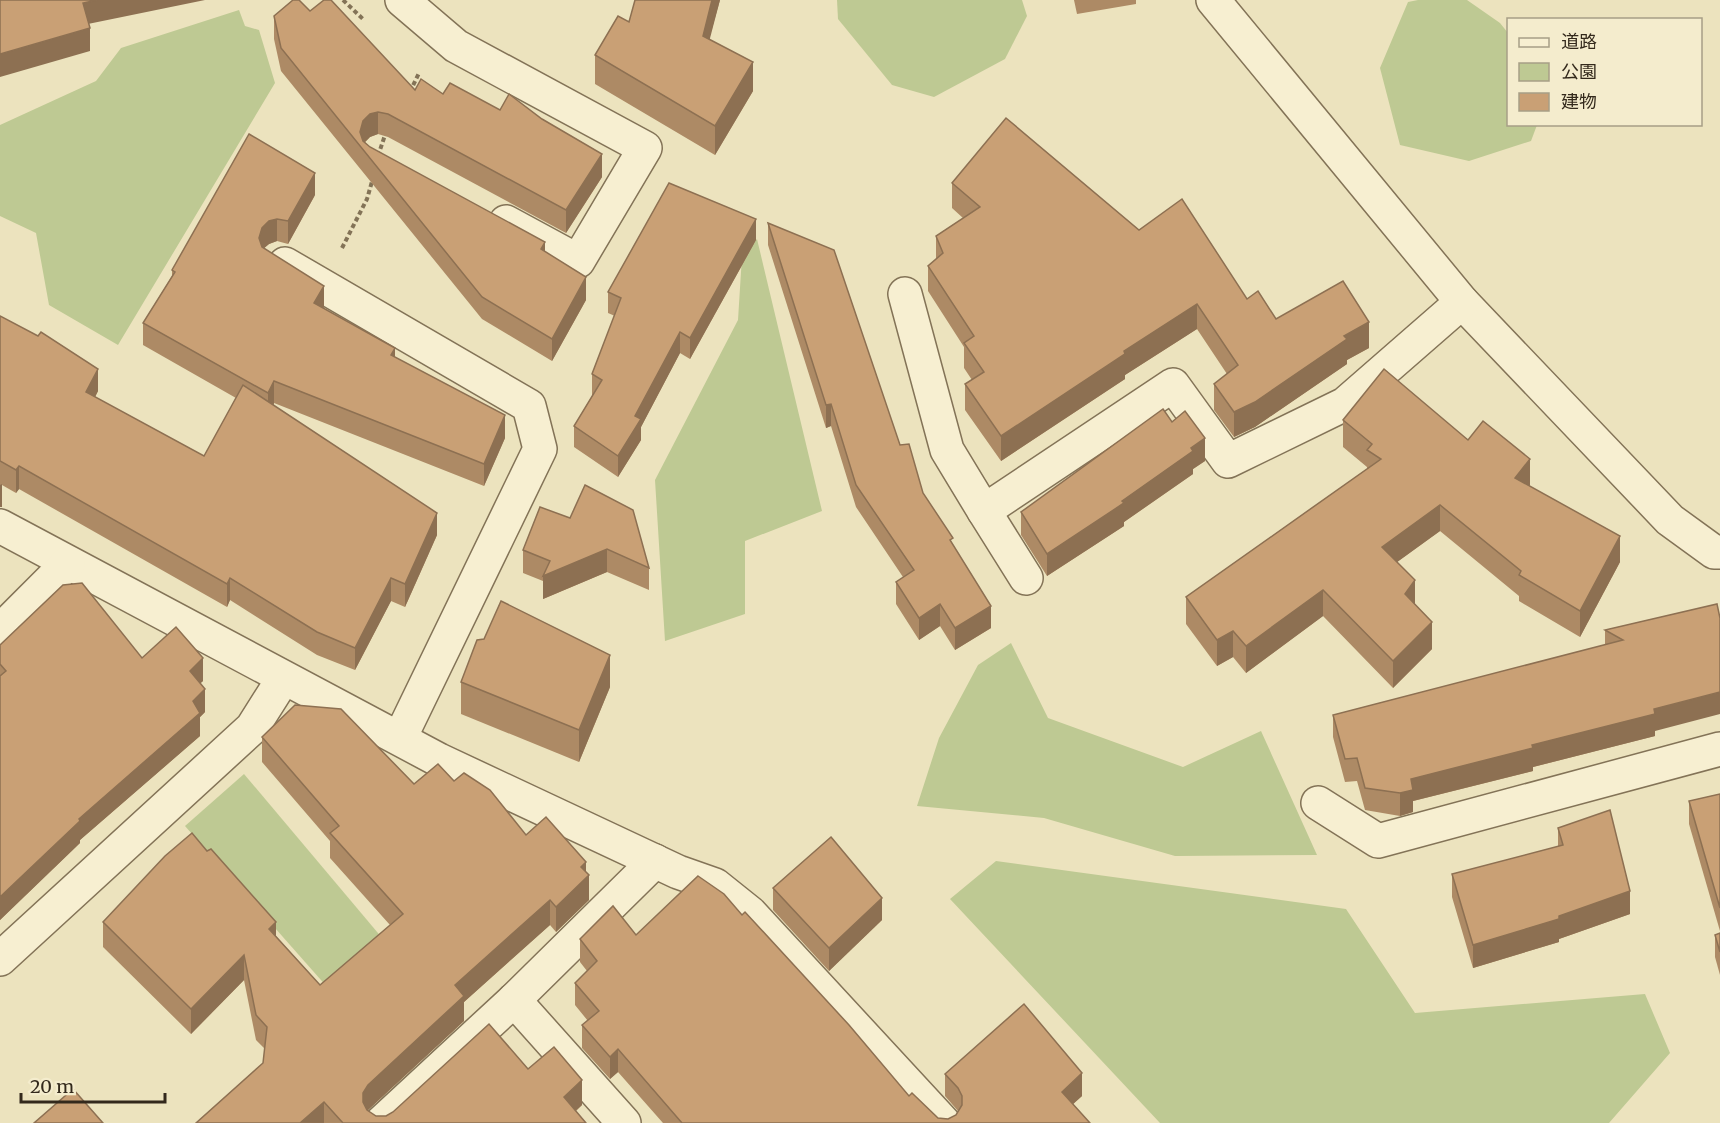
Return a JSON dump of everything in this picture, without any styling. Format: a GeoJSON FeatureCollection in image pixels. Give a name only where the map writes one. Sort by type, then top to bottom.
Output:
{"type":"FeatureCollection","features":[{"type":"Feature","properties":{"kind":"street"},"geometry":{"type":"LineString","coordinates":[[402,0],[456,46],[645,148],[578,261],[479,208]]}},
{"type":"Feature","properties":{"kind":"street"},"geometry":{"type":"LineString","coordinates":[[1213,0],[1462,302],[1670,520],[1718,554]]}},
{"type":"Feature","properties":{"kind":"street"},"geometry":{"type":"LineString","coordinates":[[278,260],[529,406],[540,449],[400,738]]}},
{"type":"Feature","properties":{"kind":"street"},"geometry":{"type":"LineString","coordinates":[[905,294],[947,450],[1026,578]]}},
{"type":"Feature","properties":{"kind":"street"},"geometry":{"type":"LineString","coordinates":[[984,511],[1173,385],[1228,461],[1345,404],[1462,302]]}},
{"type":"Feature","properties":{"kind":"street"},"geometry":{"type":"LineString","coordinates":[[0,526],[283,679],[439,760],[678,872],[715,885],[750,913],[944,1123]]}},
{"type":"Feature","properties":{"kind":"street"},"geometry":{"type":"LineString","coordinates":[[0,631],[68,563]]}},
{"type":"Feature","properties":{"kind":"street"},"geometry":{"type":"LineString","coordinates":[[0,959],[252,728],[283,679]]}},
{"type":"Feature","properties":{"kind":"street"},"geometry":{"type":"LineString","coordinates":[[1318,803],[1378,841],[1720,749]]}},
{"type":"Feature","properties":{"kind":"street"},"geometry":{"type":"LineString","coordinates":[[381,1123],[514,1000],[655,861]]}},
{"type":"Feature","properties":{"kind":"street"},"geometry":{"type":"LineString","coordinates":[[514,1000],[624,1123]]}},
{"type":"Feature","properties":{"kind":"path"},"geometry":{"type":"LineString","coordinates":[[343,0],[369,25]]}},
{"type":"Feature","properties":{"kind":"path"},"geometry":{"type":"LineString","coordinates":[[408,95],[420,74],[412,66]]}},
{"type":"Feature","properties":{"kind":"path"},"geometry":{"type":"LineString","coordinates":[[376,165],[384,135],[390,125]]}},
{"type":"Feature","properties":{"kind":"path"},"geometry":{"type":"LineString","coordinates":[[322,286],[367,199],[373,176]]}},
{"type":"Feature","properties":{"kind":"green space"},"geometry":{"type":"Polygon","coordinates":[[[837,0],[1022,0],[1027,16],[1005,59],[934,97],[892,85],[838,19],[837,0]]]}},
{"type":"Feature","properties":{"kind":"green space"},"geometry":{"type":"Polygon","coordinates":[[[1467,0],[1500,23],[1507,32],[1507,126],[1537,126],[1531,141],[1469,161],[1400,145],[1380,68],[1408,2],[1467,0]]]}},
{"type":"Feature","properties":{"kind":"green space"},"geometry":{"type":"Polygon","coordinates":[[[239,10],[245,26],[259,30],[275,83],[118,345],[49,305],[36,233],[0,216],[0,125],[96,81],[121,48],[239,10]]]}},
{"type":"Feature","properties":{"kind":"green space"},"geometry":{"type":"Polygon","coordinates":[[[757,239],[822,511],[745,541],[745,614],[665,641],[655,480],[738,320],[742,256],[757,239]]]}},
{"type":"Feature","properties":{"kind":"green space"},"geometry":{"type":"Polygon","coordinates":[[[1011,643],[1048,718],[1183,767],[1261,731],[1317,855],[1175,856],[1044,818],[917,806],[939,738],[978,665],[1011,643]]]}},
{"type":"Feature","properties":{"kind":"green space"},"geometry":{"type":"Polygon","coordinates":[[[244,774],[383,939],[328,988],[185,826],[244,774]]]}},
{"type":"Feature","properties":{"kind":"green space"},"geometry":{"type":"Polygon","coordinates":[[[996,861],[1346,909],[1415,1013],[1645,994],[1670,1053],[1609,1123],[1160,1123],[950,899],[996,861]]]}},
{"type":"Feature","properties":{"kind":"building"},"geometry":{"type":"Polygon","coordinates":[[[0,0],[97,0],[83,3],[90,28],[0,54],[0,0]]]}},
{"type":"Feature","properties":{"kind":"building"},"geometry":{"type":"Polygon","coordinates":[[[293,0],[299,0],[310,11],[324,0],[331,0],[415,90],[421,79],[443,94],[450,83],[500,110],[509,94],[542,119],[602,154],[566,210],[388,114],[378,112],[370,114],[363,121],[360,132],[363,141],[370,147],[545,242],[541,249],[586,277],[552,339],[482,297],[281,48],[274,16],[293,0]]]}},
{"type":"Feature","properties":{"kind":"building"},"geometry":{"type":"Polygon","coordinates":[[[635,0],[712,0],[703,36],[753,62],[715,126],[595,55],[618,16],[629,22],[635,0]]]}},
{"type":"Feature","properties":{"kind":"building"},"geometry":{"type":"Polygon","coordinates":[[[1006,118],[1139,230],[1182,199],[1247,299],[1258,291],[1276,319],[1343,281],[1369,322],[1344,336],[1347,339],[1255,402],[1234,412],[1214,384],[1238,365],[1197,304],[1001,436],[965,384],[984,372],[964,343],[974,336],[928,266],[943,253],[936,236],[980,207],[952,183],[1006,118]]]}},
{"type":"Feature","properties":{"kind":"building"},"geometry":{"type":"Polygon","coordinates":[[[249,134],[315,173],[288,221],[277,219],[269,221],[262,228],[259,238],[262,247],[324,286],[314,303],[395,348],[391,355],[505,415],[484,464],[274,381],[268,393],[143,323],[175,272],[172,270],[249,134]]]}},
{"type":"Feature","properties":{"kind":"building"},"geometry":{"type":"Polygon","coordinates":[[[669,183],[756,219],[690,338],[680,332],[635,416],[641,419],[618,456],[574,426],[602,380],[592,374],[621,298],[608,292],[669,183]]]}},
{"type":"Feature","properties":{"kind":"building"},"geometry":{"type":"Polygon","coordinates":[[[768,223],[834,250],[900,445],[909,444],[923,493],[953,538],[950,540],[991,606],[955,628],[940,604],[919,618],[896,582],[914,570],[856,485],[831,404],[826,405],[768,223]]]}},
{"type":"Feature","properties":{"kind":"building"},"geometry":{"type":"Polygon","coordinates":[[[0,316],[38,336],[41,332],[98,369],[86,392],[204,456],[243,385],[437,513],[405,584],[391,578],[355,648],[317,632],[230,578],[227,584],[19,466],[16,470],[0,461],[0,316]]]}},
{"type":"Feature","properties":{"kind":"building"},"geometry":{"type":"Polygon","coordinates":[[[1384,369],[1468,440],[1483,421],[1530,459],[1515,478],[1620,536],[1580,611],[1519,575],[1521,571],[1440,505],[1382,547],[1415,580],[1405,594],[1432,622],[1393,661],[1323,590],[1246,646],[1233,631],[1217,640],[1186,597],[1381,459],[1367,450],[1372,444],[1343,420],[1384,369]]]}},
{"type":"Feature","properties":{"kind":"building"},"geometry":{"type":"Polygon","coordinates":[[[1163,409],[1172,422],[1185,411],[1205,438],[1191,448],[1193,451],[1122,501],[1124,503],[1047,554],[1021,512],[1163,409]]]}},
{"type":"Feature","properties":{"kind":"building"},"geometry":{"type":"Polygon","coordinates":[[[585,485],[633,510],[649,568],[607,549],[543,576],[550,561],[523,550],[540,507],[570,518],[585,485]]]}},
{"type":"Feature","properties":{"kind":"building"},"geometry":{"type":"Polygon","coordinates":[[[82,583],[142,658],[176,627],[203,658],[190,671],[205,689],[193,701],[200,713],[79,819],[80,821],[0,897],[0,676],[6,671],[0,664],[0,645],[63,585],[82,583]]]}},
{"type":"Feature","properties":{"kind":"building"},"geometry":{"type":"Polygon","coordinates":[[[501,601],[610,655],[579,730],[461,682],[477,640],[484,639],[501,601]]]}},
{"type":"Feature","properties":{"kind":"building"},"geometry":{"type":"Polygon","coordinates":[[[1717,604],[1720,618],[1720,692],[1654,709],[1655,714],[1411,779],[1413,790],[1400,793],[1365,788],[1357,758],[1345,759],[1333,715],[1623,640],[1605,630],[1717,604]]]}},
{"type":"Feature","properties":{"kind":"building"},"geometry":{"type":"Polygon","coordinates":[[[295,705],[341,709],[414,784],[438,764],[454,781],[464,773],[490,790],[526,835],[546,817],[586,862],[581,867],[589,875],[556,907],[550,900],[455,985],[464,996],[368,1085],[363,1093],[363,1102],[367,1110],[376,1116],[386,1116],[393,1112],[489,1024],[528,1069],[554,1047],[582,1080],[564,1097],[586,1123],[343,1123],[324,1102],[300,1123],[196,1123],[263,1063],[267,1027],[256,1015],[244,955],[191,1009],[103,922],[165,856],[192,833],[207,851],[211,849],[276,922],[269,929],[320,985],[403,914],[330,833],[339,826],[262,737],[295,705]]]}},
{"type":"Feature","properties":{"kind":"building"},"geometry":{"type":"Polygon","coordinates":[[[1720,794],[1720,908],[1689,801],[1720,794]]]}},
{"type":"Feature","properties":{"kind":"building"},"geometry":{"type":"Polygon","coordinates":[[[1610,810],[1630,891],[1559,916],[1559,919],[1473,945],[1452,874],[1563,845],[1558,828],[1610,810]]]}},
{"type":"Feature","properties":{"kind":"building"},"geometry":{"type":"Polygon","coordinates":[[[831,837],[882,898],[829,948],[773,888],[831,837]]]}},
{"type":"Feature","properties":{"kind":"building"},"geometry":{"type":"Polygon","coordinates":[[[698,876],[724,894],[742,915],[745,912],[849,1025],[909,1096],[912,1093],[938,1118],[948,1119],[956,1115],[962,1105],[962,1096],[958,1088],[945,1074],[1024,1004],[1082,1073],[1062,1092],[1090,1123],[682,1123],[618,1049],[610,1057],[582,1025],[599,1011],[575,983],[597,961],[580,939],[613,906],[636,935],[698,876]]]}},
{"type":"Feature","properties":{"kind":"building"},"geometry":{"type":"Polygon","coordinates":[[[1720,933],[1720,952],[1715,935],[1720,933]]]}},
{"type":"Feature","properties":{"kind":"building"},"geometry":{"type":"Polygon","coordinates":[[[73,1089],[103,1123],[34,1123],[73,1089]]]}}]}
